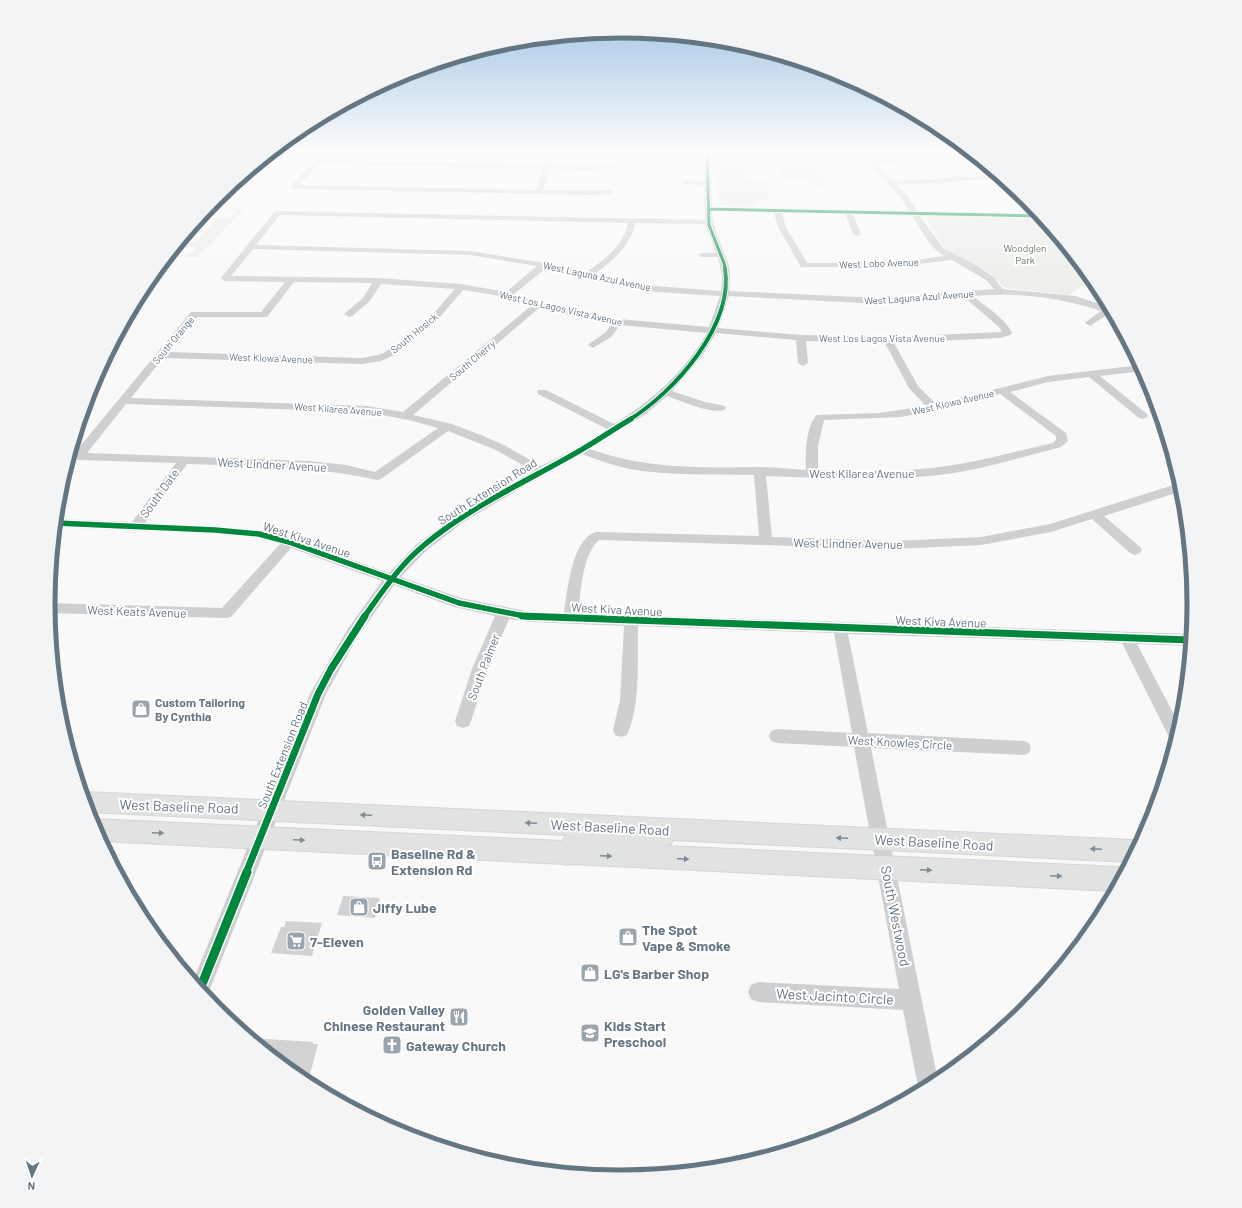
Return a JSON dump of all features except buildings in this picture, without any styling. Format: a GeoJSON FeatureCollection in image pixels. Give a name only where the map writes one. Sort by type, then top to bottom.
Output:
{"type":"FeatureCollection","features":[{"type":"Feature","properties":{"kind":"main road","name":"West Baseline Road"},"geometry":{"type":"LineString","coordinates":[[91,802],[1130,851]]}},
{"type":"Feature","properties":{"kind":"main road"},"geometry":{"type":"LineString","coordinates":[[102,830],[568,854],[1115,879]]}},
{"type":"Feature","properties":{"kind":"main road"},"geometry":{"type":"LineString","coordinates":[[568,854],[573,844],[583,839],[640,841],[693,831]]}},
{"type":"Feature","properties":{"kind":"street","name":"South Extension Road"},"geometry":{"type":"LineString","coordinates":[[202,984],[318,694],[352,634],[391,579],[422,547],[462,518],[541,471],[581,450],[642,412],[665,392],[701,351],[713,330],[725,293],[726,276],[721,255],[709,222],[708,209]]}},
{"type":"Feature","properties":{"kind":"street"},"geometry":{"type":"LineString","coordinates":[[755,209],[1032,216]]}},
{"type":"Feature","properties":{"kind":"street"},"geometry":{"type":"LineString","coordinates":[[912,209],[916,213],[934,243],[940,250],[971,266],[989,278],[1001,291]]}},
{"type":"Feature","properties":{"kind":"street"},"geometry":{"type":"LineString","coordinates":[[981,209],[985,214]]}},
{"type":"Feature","properties":{"kind":"street","name":"West Lobo Avenue"},"geometry":{"type":"LineString","coordinates":[[777,210],[782,227],[804,266],[892,264],[953,257]]}},
{"type":"Feature","properties":{"kind":"street"},"geometry":{"type":"LineString","coordinates":[[848,212],[857,234]]}},
{"type":"Feature","properties":{"kind":"street"},"geometry":{"type":"LineString","coordinates":[[251,247],[278,213],[558,223],[632,220],[709,222]]}},
{"type":"Feature","properties":{"kind":"street"},"geometry":{"type":"LineString","coordinates":[[589,275],[620,249],[628,236],[632,220]]}},
{"type":"Feature","properties":{"kind":"street","name":"West Laguna Azul Avenue"},"geometry":{"type":"LineString","coordinates":[[251,247],[463,253],[544,265],[656,289],[796,298],[880,301],[1001,291],[1050,295],[1074,299],[1103,308]]}},
{"type":"Feature","properties":{"kind":"street","name":"West Los Lagos Vista Avenue"},"geometry":{"type":"LineString","coordinates":[[251,247],[225,278],[378,281],[461,287],[508,295],[537,305],[618,322],[801,338],[888,340],[1000,335],[1007,333],[1002,325],[965,294]]}},
{"type":"Feature","properties":{"kind":"street"},"geometry":{"type":"LineString","coordinates":[[702,256],[721,255]]}},
{"type":"Feature","properties":{"kind":"street"},"geometry":{"type":"LineString","coordinates":[[508,295],[544,265]]}},
{"type":"Feature","properties":{"kind":"street","name":"South Orange"},"geometry":{"type":"LineString","coordinates":[[78,456],[194,314],[264,315],[292,279]]}},
{"type":"Feature","properties":{"kind":"street"},"geometry":{"type":"LineString","coordinates":[[350,314],[366,300],[378,281]]}},
{"type":"Feature","properties":{"kind":"street","name":"South Hosick"},"geometry":{"type":"LineString","coordinates":[[381,358],[430,322],[461,287]]}},
{"type":"Feature","properties":{"kind":"street","name":"South Cherry"},"geometry":{"type":"LineString","coordinates":[[406,415],[537,305]]}},
{"type":"Feature","properties":{"kind":"street"},"geometry":{"type":"LineString","coordinates":[[1090,323],[1106,313]]}},
{"type":"Feature","properties":{"kind":"street"},"geometry":{"type":"LineString","coordinates":[[593,345],[608,335],[618,322]]}},
{"type":"Feature","properties":{"kind":"street"},"geometry":{"type":"LineString","coordinates":[[801,338],[803,363]]}},
{"type":"Feature","properties":{"kind":"street"},"geometry":{"type":"LineString","coordinates":[[888,340],[914,388],[934,408]]}},
{"type":"Feature","properties":{"kind":"street","name":"West Kiowa Avenue"},"geometry":{"type":"LineString","coordinates":[[160,355],[362,361],[381,358]]}},
{"type":"Feature","properties":{"kind":"street","name":"West Kiowa Avenue"},"geometry":{"type":"LineString","coordinates":[[812,473],[812,447],[818,420],[821,417],[879,416],[934,408],[1048,379],[1136,369]]}},
{"type":"Feature","properties":{"kind":"street"},"geometry":{"type":"LineString","coordinates":[[1090,373],[1143,416]]}},
{"type":"Feature","properties":{"kind":"street","name":"West Kilarea Avenue"},"geometry":{"type":"LineString","coordinates":[[581,450],[608,460],[629,465],[661,469],[860,475],[931,472],[1004,459],[1057,445],[1062,441],[1062,435],[1002,391]]}},
{"type":"Feature","properties":{"kind":"street"},"geometry":{"type":"LineString","coordinates":[[542,392],[615,429]]}},
{"type":"Feature","properties":{"kind":"street"},"geometry":{"type":"LineString","coordinates":[[665,392],[703,405],[721,408]]}},
{"type":"Feature","properties":{"kind":"street","name":"West Kilarea Avenue"},"geometry":{"type":"LineString","coordinates":[[122,401],[359,408],[406,415],[448,426],[487,440],[541,471]]}},
{"type":"Feature","properties":{"kind":"street","name":"West Lindner Avenue"},"geometry":{"type":"LineString","coordinates":[[78,456],[309,465],[346,469],[377,476],[448,426]]}},
{"type":"Feature","properties":{"kind":"street","name":"South Date"},"geometry":{"type":"LineString","coordinates":[[135,527],[184,460]]}},
{"type":"Feature","properties":{"kind":"street"},"geometry":{"type":"LineString","coordinates":[[760,472],[766,541]]}},
{"type":"Feature","properties":{"kind":"street","name":"West Lindner Avenue"},"geometry":{"type":"LineString","coordinates":[[570,618],[578,568],[589,542],[596,536],[895,545],[981,541],[1051,528],[1175,489]]}},
{"type":"Feature","properties":{"kind":"street"},"geometry":{"type":"LineString","coordinates":[[1095,515],[1136,550]]}},
{"type":"Feature","properties":{"kind":"street","name":"West Kiva Avenue"},"geometry":{"type":"LineString","coordinates":[[61,523],[215,530],[259,534],[289,542],[459,603],[530,617],[840,629],[1186,640]]}},
{"type":"Feature","properties":{"kind":"street","name":"West Keats Avenue"},"geometry":{"type":"LineString","coordinates":[[55,608],[226,613],[289,542]]}},
{"type":"Feature","properties":{"kind":"street","name":"South Palmer"},"geometry":{"type":"LineString","coordinates":[[463,721],[480,669],[504,613]]}},
{"type":"Feature","properties":{"kind":"street"},"geometry":{"type":"LineString","coordinates":[[621,730],[628,700],[631,621]]}},
{"type":"Feature","properties":{"kind":"street","name":"South Westwood"},"geometry":{"type":"LineString","coordinates":[[840,629],[927,1080]]}},
{"type":"Feature","properties":{"kind":"street"},"geometry":{"type":"LineString","coordinates":[[1126,637],[1173,728]]}},
{"type":"Feature","properties":{"kind":"street","name":"West Knowles Circle"},"geometry":{"type":"LineString","coordinates":[[777,736],[1023,748]]}},
{"type":"Feature","properties":{"kind":"street","name":"West Jacinto Circle"},"geometry":{"type":"LineString","coordinates":[[758,992],[911,1000]]}},
{"type":"Feature","properties":{"kind":"green space"},"geometry":{"type":"Polygon","coordinates":[[[220,209],[243,210],[210,245],[206,246],[207,247],[198,257],[174,256],[189,255],[197,247],[182,247],[186,242],[195,242],[204,233],[194,232],[197,229],[207,230],[217,220],[206,220],[208,217],[230,218],[238,210],[220,209]]]}},
{"type":"Feature","properties":{"kind":"green space","name":"Woodglen Park"},"geometry":{"type":"Polygon","coordinates":[[[930,216],[1035,219],[1070,259],[1087,283],[1069,295],[1006,288],[984,270],[944,248],[926,218],[930,216]]]}},
{"type":"Feature","properties":{"kind":"cycle path"},"geometry":{"type":"LineString","coordinates":[[202,984],[318,694],[352,634],[391,579],[422,547],[461,518],[541,471],[581,450],[642,412],[665,392],[701,351],[713,330],[720,312],[725,293],[726,276],[724,263],[709,225],[708,209]]}},
{"type":"Feature","properties":{"kind":"cycle path"},"geometry":{"type":"LineString","coordinates":[[726,209],[1032,216]]}},
{"type":"Feature","properties":{"kind":"cycle path"},"geometry":{"type":"LineString","coordinates":[[61,523],[215,530],[259,534],[289,542],[459,603],[504,613],[531,617],[1186,640]]}},
{"type":"Feature","properties":{"kind":"place","name":"Custom Tailoring By Cynthia"},"geometry":{"type":"Point","coordinates":[141,709]}},
{"type":"Feature","properties":{"kind":"place","name":"Baseline Rd & Extension Rd"},"geometry":{"type":"Point","coordinates":[377,861]}},
{"type":"Feature","properties":{"kind":"place","name":"Jiffy Lube"},"geometry":{"type":"Point","coordinates":[359,907]}},
{"type":"Feature","properties":{"kind":"place","name":"The Spot Vape & Smoke"},"geometry":{"type":"Point","coordinates":[628,937]}},
{"type":"Feature","properties":{"kind":"place","name":"7-Eleven"},"geometry":{"type":"Point","coordinates":[296,941]}},
{"type":"Feature","properties":{"kind":"place","name":"LG's Barber Shop"},"geometry":{"type":"Point","coordinates":[590,973]}},
{"type":"Feature","properties":{"kind":"place","name":"Golden Valley Chinese Restaurant"},"geometry":{"type":"Point","coordinates":[459,1017]}},
{"type":"Feature","properties":{"kind":"place","name":"Kids Start Preschool"},"geometry":{"type":"Point","coordinates":[590,1033]}},
{"type":"Feature","properties":{"kind":"place","name":"Gateway Church"},"geometry":{"type":"Point","coordinates":[392,1045]}}]}
